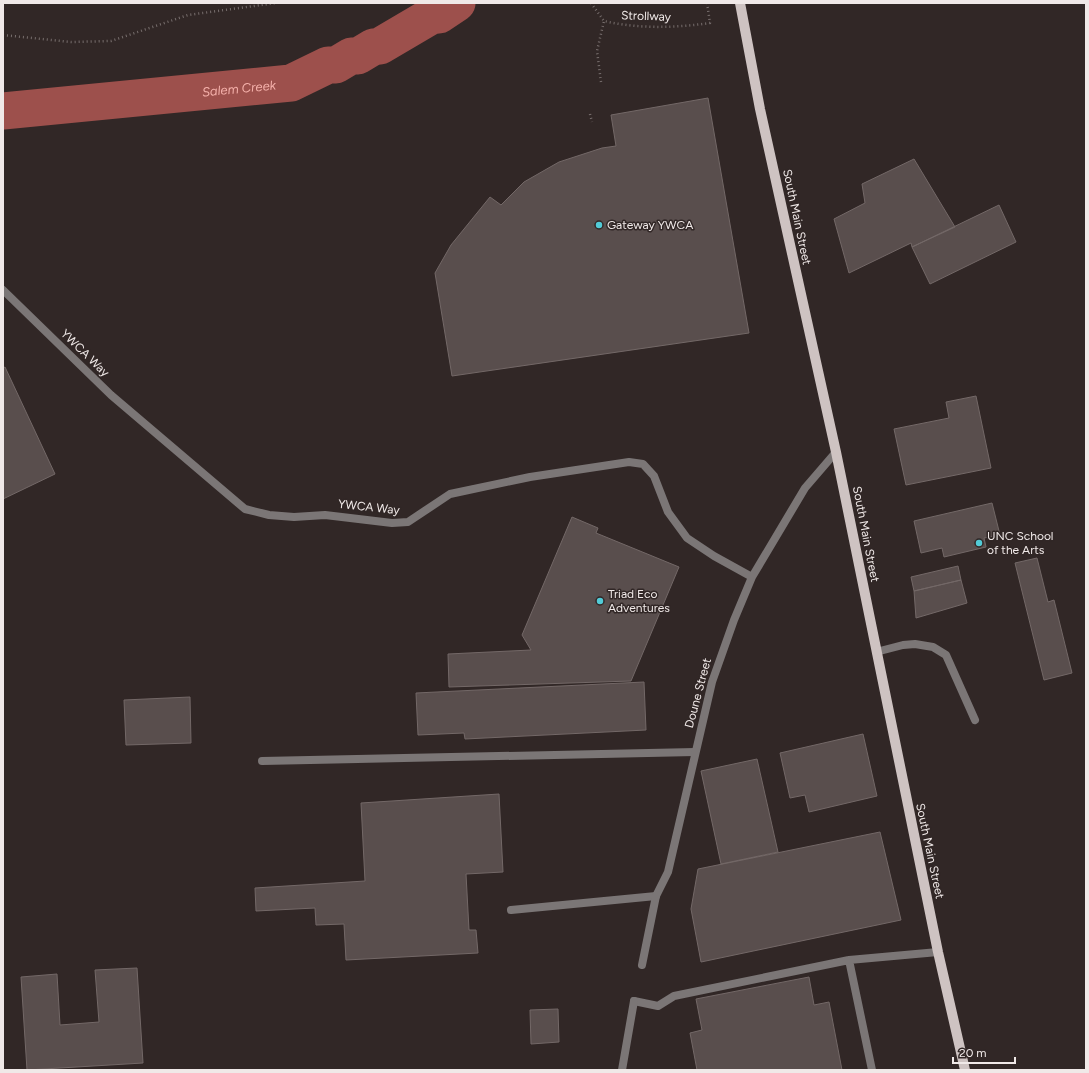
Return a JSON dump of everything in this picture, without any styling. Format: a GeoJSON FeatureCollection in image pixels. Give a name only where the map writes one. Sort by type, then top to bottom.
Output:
{"type":"FeatureCollection","features":[{"type":"Feature","properties":{"kind":"main road","name":"South Main Street"},"geometry":{"type":"LineString","coordinates":[[740,3],[762,116],[836,452],[938,952],[965,1070]]}},
{"type":"Feature","properties":{"kind":"street","name":"YWCA Way"},"geometry":{"type":"LineString","coordinates":[[3,290],[112,395],[245,509],[269,515],[294,517],[326,514],[392,523],[408,522],[450,494],[530,477],[629,462],[643,464],[654,476],[668,512],[687,538],[714,556],[752,577]]}},
{"type":"Feature","properties":{"kind":"street","name":"Doune Street"},"geometry":{"type":"LineString","coordinates":[[642,965],[656,896],[668,872],[712,682],[752,577],[805,488],[836,452]]}},
{"type":"Feature","properties":{"kind":"street"},"geometry":{"type":"LineString","coordinates":[[876,652],[915,644],[933,647],[946,655],[975,720]]}},
{"type":"Feature","properties":{"kind":"street"},"geometry":{"type":"LineString","coordinates":[[262,761],[695,752]]}},
{"type":"Feature","properties":{"kind":"street"},"geometry":{"type":"LineString","coordinates":[[512,910],[656,896]]}},
{"type":"Feature","properties":{"kind":"street"},"geometry":{"type":"LineString","coordinates":[[622,1070],[634,1001],[658,1006],[674,996],[849,960],[938,952]]}},
{"type":"Feature","properties":{"kind":"street"},"geometry":{"type":"LineString","coordinates":[[849,960],[872,1070]]}},
{"type":"Feature","properties":{"kind":"path"},"geometry":{"type":"LineString","coordinates":[[3,36],[71,42],[111,41],[188,15],[276,3]]}},
{"type":"Feature","properties":{"kind":"path","name":"Strollway"},"geometry":{"type":"LineString","coordinates":[[591,3],[604,21],[628,26],[658,27],[710,23],[707,3]]}},
{"type":"Feature","properties":{"kind":"path"},"geometry":{"type":"LineString","coordinates":[[601,82],[597,51],[604,21]]}},
{"type":"Feature","properties":{"kind":"path"},"geometry":{"type":"LineString","coordinates":[[590,114],[592,122]]}},
{"type":"Feature","properties":{"kind":"building","name":"Gateway YWCA"},"geometry":{"type":"Polygon","coordinates":[[[708,98],[749,333],[452,376],[435,273],[451,245],[490,197],[501,205],[524,182],[559,162],[602,148],[616,146],[611,115],[708,98]]]}},
{"type":"Feature","properties":{"kind":"building"},"geometry":{"type":"Polygon","coordinates":[[[914,159],[955,227],[912,247],[911,243],[849,273],[834,219],[865,203],[862,184],[914,159]]]}},
{"type":"Feature","properties":{"kind":"building"},"geometry":{"type":"Polygon","coordinates":[[[999,205],[1016,242],[930,284],[912,247],[999,205]]]}},
{"type":"Feature","properties":{"kind":"building"},"geometry":{"type":"Polygon","coordinates":[[[5,367],[55,474],[3,499],[3,368],[5,367]]]}},
{"type":"Feature","properties":{"kind":"building"},"geometry":{"type":"Polygon","coordinates":[[[976,396],[991,468],[906,485],[894,429],[949,418],[946,402],[976,396]]]}},
{"type":"Feature","properties":{"kind":"building"},"geometry":{"type":"Polygon","coordinates":[[[992,503],[1000,535],[984,538],[986,547],[944,557],[942,548],[921,553],[914,521],[992,503]]]}},
{"type":"Feature","properties":{"kind":"building","name":"Triad Eco Adventures"},"geometry":{"type":"Polygon","coordinates":[[[572,517],[598,528],[596,533],[679,567],[631,681],[449,687],[448,654],[531,650],[522,635],[572,517]]]}},
{"type":"Feature","properties":{"kind":"building"},"geometry":{"type":"Polygon","coordinates":[[[1037,558],[1048,602],[1054,600],[1072,673],[1044,680],[1015,563],[1037,558]]]}},
{"type":"Feature","properties":{"kind":"building"},"geometry":{"type":"Polygon","coordinates":[[[958,566],[961,580],[914,591],[911,577],[958,566]]]}},
{"type":"Feature","properties":{"kind":"building"},"geometry":{"type":"Polygon","coordinates":[[[961,580],[967,603],[916,618],[914,591],[961,580]]]}},
{"type":"Feature","properties":{"kind":"building"},"geometry":{"type":"Polygon","coordinates":[[[644,682],[646,730],[465,739],[464,733],[418,735],[416,693],[644,682]]]}},
{"type":"Feature","properties":{"kind":"building"},"geometry":{"type":"Polygon","coordinates":[[[190,697],[191,743],[126,745],[124,700],[190,697]]]}},
{"type":"Feature","properties":{"kind":"building"},"geometry":{"type":"Polygon","coordinates":[[[863,734],[877,796],[809,812],[805,795],[790,798],[780,753],[863,734]]]}},
{"type":"Feature","properties":{"kind":"building"},"geometry":{"type":"Polygon","coordinates":[[[757,759],[778,852],[721,864],[701,771],[757,759]]]}},
{"type":"Feature","properties":{"kind":"building"},"geometry":{"type":"Polygon","coordinates":[[[499,794],[503,872],[466,874],[469,930],[476,930],[478,953],[346,960],[344,924],[316,925],[315,908],[256,911],[255,888],[365,881],[361,803],[499,794]]]}},
{"type":"Feature","properties":{"kind":"building"},"geometry":{"type":"Polygon","coordinates":[[[880,832],[901,920],[701,962],[691,909],[698,869],[880,832]]]}},
{"type":"Feature","properties":{"kind":"building"},"geometry":{"type":"Polygon","coordinates":[[[137,968],[143,1063],[27,1070],[21,977],[57,974],[60,1025],[99,1022],[95,970],[137,968]]]}},
{"type":"Feature","properties":{"kind":"building"},"geometry":{"type":"Polygon","coordinates":[[[809,977],[814,1005],[829,1002],[842,1070],[697,1070],[690,1033],[702,1030],[696,999],[809,977]]]}},
{"type":"Feature","properties":{"kind":"building"},"geometry":{"type":"Polygon","coordinates":[[[558,1009],[559,1042],[531,1044],[530,1010],[558,1009]]]}},
{"type":"Feature","properties":{"kind":"waterway","name":"Salem Creek"},"geometry":{"type":"LineString","coordinates":[[3,111],[291,83],[328,65],[336,65],[351,56],[358,56],[373,47],[380,46],[431,16],[439,15],[457,3]]}},
{"type":"Feature","properties":{"kind":"place","name":"Gateway YWCA"},"geometry":{"type":"Point","coordinates":[599,225]}},
{"type":"Feature","properties":{"kind":"place","name":"UNC School of the Arts"},"geometry":{"type":"Point","coordinates":[979,543]}},
{"type":"Feature","properties":{"kind":"place","name":"Triad Eco Adventures"},"geometry":{"type":"Point","coordinates":[600,601]}}]}
